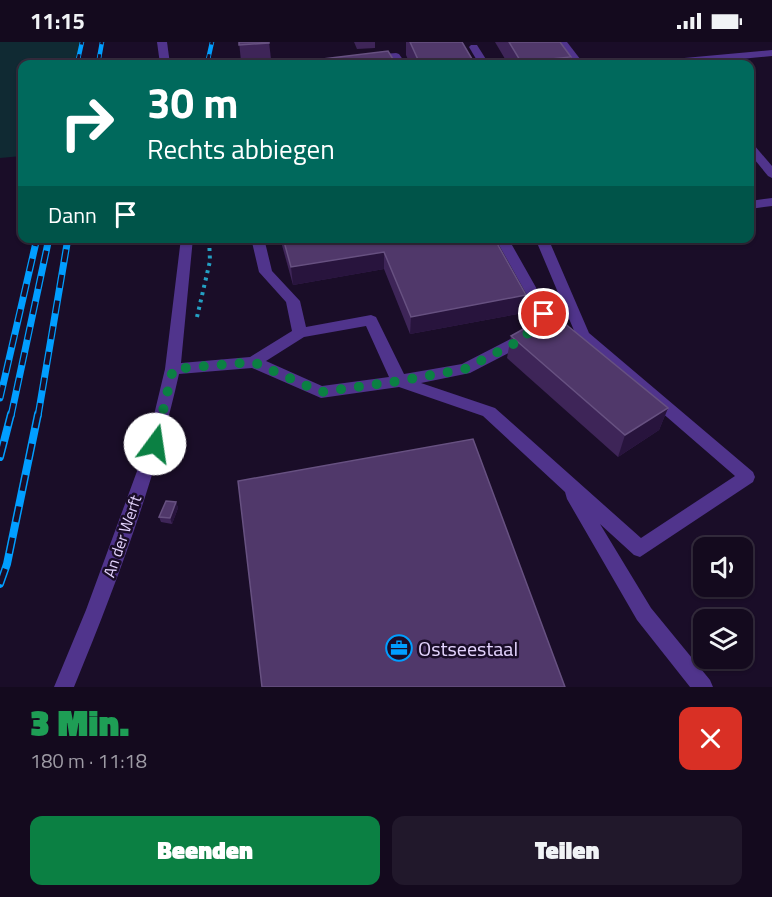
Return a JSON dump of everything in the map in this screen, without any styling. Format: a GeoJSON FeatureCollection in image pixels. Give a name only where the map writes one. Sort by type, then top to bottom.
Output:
{"type":"FeatureCollection","features":[{"type":"Feature","properties":{"kind":"street"},"geometry":{"type":"LineString","coordinates":[[162,42],[164,60]]}},
{"type":"Feature","properties":{"kind":"street"},"geometry":{"type":"LineString","coordinates":[[562,42],[576,60]]}},
{"type":"Feature","properties":{"kind":"street"},"geometry":{"type":"LineString","coordinates":[[474,47],[482,60]]}},
{"type":"Feature","properties":{"kind":"street"},"geometry":{"type":"LineString","coordinates":[[708,60],[772,53]]}},
{"type":"Feature","properties":{"kind":"street"},"geometry":{"type":"LineString","coordinates":[[361,59],[396,56],[398,60]]}},
{"type":"Feature","properties":{"kind":"street"},"geometry":{"type":"LineString","coordinates":[[754,152],[772,174]]}},
{"type":"Feature","properties":{"kind":"street"},"geometry":{"type":"LineString","coordinates":[[754,204],[772,202]]}},
{"type":"Feature","properties":{"kind":"street","name":"An der Werft"},"geometry":{"type":"LineString","coordinates":[[64,687],[96,610],[155,444],[173,369],[186,243]]}},
{"type":"Feature","properties":{"kind":"street"},"geometry":{"type":"LineString","coordinates":[[258,243],[266,272],[293,301],[300,333]]}},
{"type":"Feature","properties":{"kind":"street"},"geometry":{"type":"LineString","coordinates":[[253,362],[321,392],[465,369],[523,339],[544,314],[504,243]]}},
{"type":"Feature","properties":{"kind":"street"},"geometry":{"type":"LineString","coordinates":[[173,369],[253,362],[300,333],[371,320],[399,381],[489,412],[640,549],[747,477],[583,336],[543,243]]}},
{"type":"Feature","properties":{"kind":"street"},"geometry":{"type":"LineString","coordinates":[[565,481],[644,614],[703,687]]}},
{"type":"Feature","properties":{"kind":"path"},"geometry":{"type":"LineString","coordinates":[[195,324],[210,261],[208,243]]}},
{"type":"Feature","properties":{"kind":"shaded area"},"geometry":{"type":"Polygon","coordinates":[[[0,42],[80,42],[77,60],[18,60],[18,156],[0,158],[0,42]]]}},
{"type":"Feature","properties":{"kind":"building"},"geometry":{"type":"Polygon","coordinates":[[[239,42],[269,42],[269,43],[239,45],[239,42]]]}},
{"type":"Feature","properties":{"kind":"building"},"geometry":{"type":"Polygon","coordinates":[[[410,42],[462,42],[473,60],[418,60],[410,42]]]}},
{"type":"Feature","properties":{"kind":"building"},"geometry":{"type":"Polygon","coordinates":[[[509,42],[560,42],[571,57],[541,60],[520,60],[509,42]]]}},
{"type":"Feature","properties":{"kind":"building"},"geometry":{"type":"Polygon","coordinates":[[[388,51],[394,60],[314,60],[388,51]]]}},
{"type":"Feature","properties":{"kind":"building"},"geometry":{"type":"Polygon","coordinates":[[[284,243],[497,243],[526,295],[411,317],[384,252],[291,267],[284,243]]]}},
{"type":"Feature","properties":{"kind":"building"},"geometry":{"type":"Polygon","coordinates":[[[552,313],[668,408],[625,435],[511,336],[552,313]]]}},
{"type":"Feature","properties":{"kind":"building"},"geometry":{"type":"Polygon","coordinates":[[[473,439],[565,687],[262,687],[238,481],[473,439]]]}},
{"type":"Feature","properties":{"kind":"building"},"geometry":{"type":"Polygon","coordinates":[[[166,501],[176,502],[170,518],[159,517],[166,501]]]}},
{"type":"Feature","properties":{"kind":"railway"},"geometry":{"type":"LineString","coordinates":[[78,60],[82,42]]}},
{"type":"Feature","properties":{"kind":"railway"},"geometry":{"type":"LineString","coordinates":[[99,60],[102,42]]}},
{"type":"Feature","properties":{"kind":"railway"},"geometry":{"type":"LineString","coordinates":[[208,60],[212,42]]}},
{"type":"Feature","properties":{"kind":"railway"},"geometry":{"type":"LineString","coordinates":[[0,398],[36,243]]}},
{"type":"Feature","properties":{"kind":"railway"},"geometry":{"type":"LineString","coordinates":[[11,416],[48,243]]}},
{"type":"Feature","properties":{"kind":"railway"},"geometry":{"type":"LineString","coordinates":[[38,416],[67,243]]}},
{"type":"Feature","properties":{"kind":"railway"},"geometry":{"type":"LineString","coordinates":[[0,457],[11,414]]}},
{"type":"Feature","properties":{"kind":"railway"},"geometry":{"type":"LineString","coordinates":[[0,584],[7,564],[38,414]]}},
{"type":"Feature","properties":{"kind":"place","name":"Ostseestaal"},"geometry":{"type":"Point","coordinates":[399,648]}},
{"type":"Feature","properties":{"kind":"route"},"geometry":{"type":"LineString","coordinates":[[155,444],[173,369],[253,362],[321,392],[399,381],[465,369],[523,339],[544,314]]}}]}
